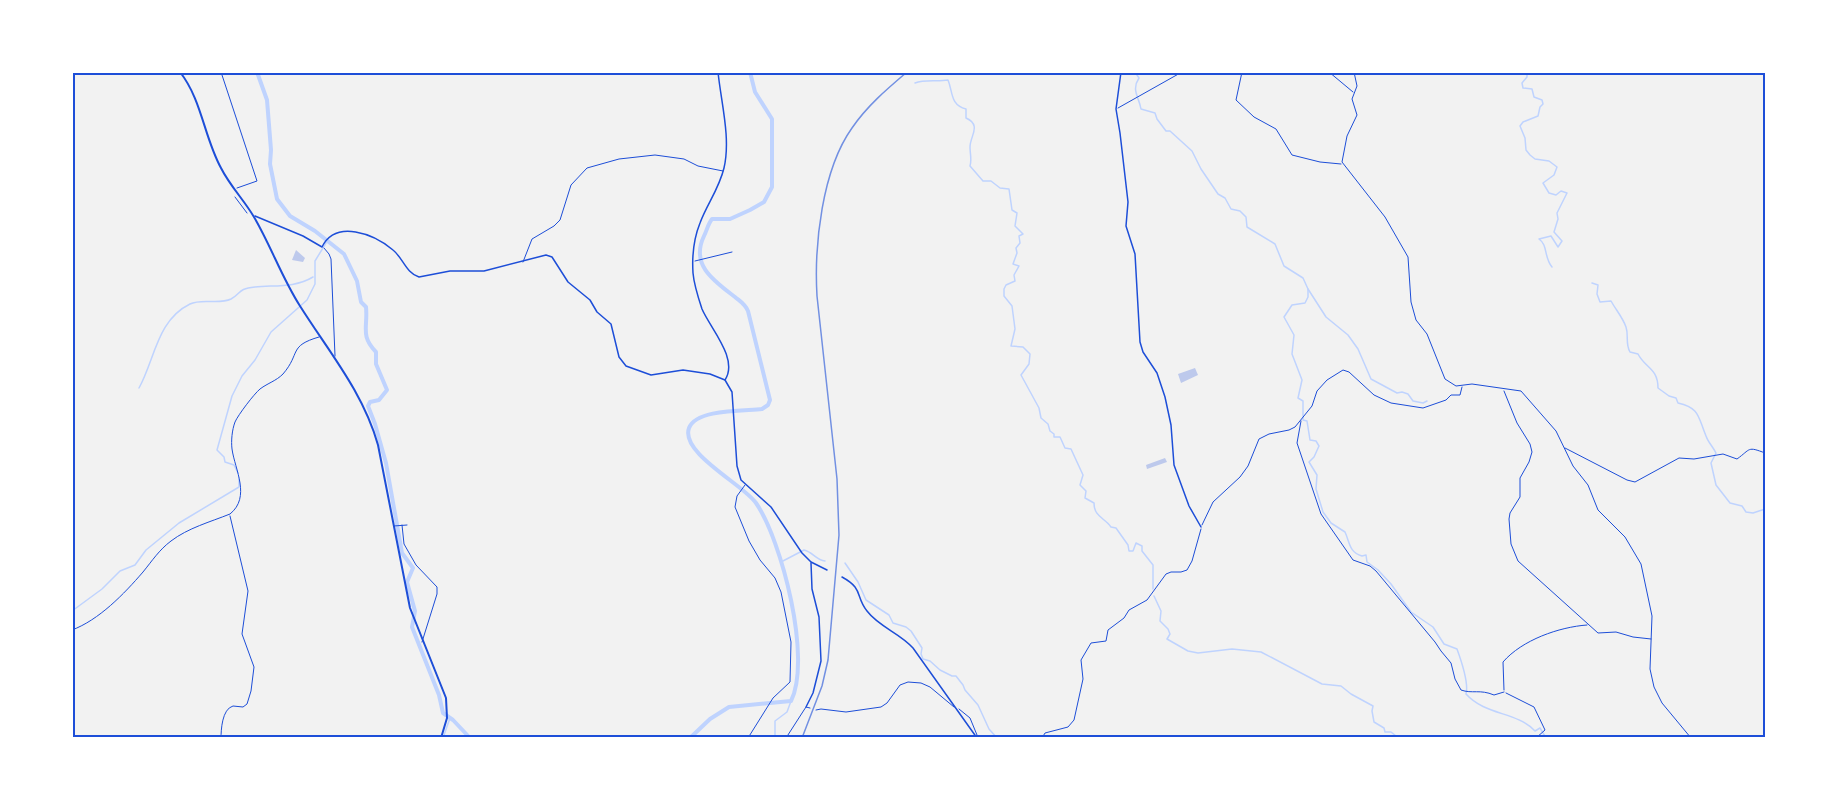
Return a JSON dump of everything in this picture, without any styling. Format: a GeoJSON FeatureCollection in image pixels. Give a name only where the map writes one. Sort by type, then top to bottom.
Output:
{"type":"FeatureCollection","features":[{"type":"Feature","properties":{"kind":"highway"},"geometry":{"type":"LineString","coordinates":[[180,72],[194,94],[218,162],[254,216],[279,268],[301,307],[356,392],[373,427],[412,614],[447,704],[441,738]]}},
{"type":"Feature","properties":{"kind":"main road"},"geometry":{"type":"LineString","coordinates":[[718,72],[725,134],[723,171],[717,189],[699,225],[693,262],[695,287],[702,307],[722,343],[728,360],[729,372],[725,380]]}},
{"type":"Feature","properties":{"kind":"main road"},"geometry":{"type":"LineString","coordinates":[[1121,72],[1116,109],[1128,202],[1126,226],[1135,254],[1141,347],[1156,373],[1165,397],[1169,413],[1174,465],[1191,511],[1202,527]]}},
{"type":"Feature","properties":{"kind":"main road"},"geometry":{"type":"LineString","coordinates":[[254,216],[303,236],[322,247],[329,236],[345,231],[356,231],[390,247],[409,271],[419,277],[450,271],[484,272],[546,255],[554,258],[568,282],[589,299],[597,312],[611,324],[618,353],[626,366],[651,375],[683,370],[710,374],[725,380],[731,389],[737,471],[744,486],[771,507],[802,553],[811,562],[827,570]]}},
{"type":"Feature","properties":{"kind":"main road"},"geometry":{"type":"LineString","coordinates":[[259,226],[266,220]]}},
{"type":"Feature","properties":{"kind":"main road"},"geometry":{"type":"LineString","coordinates":[[808,708],[821,662],[819,617],[812,590],[811,562]]}},
{"type":"Feature","properties":{"kind":"main road"},"geometry":{"type":"LineString","coordinates":[[842,577],[856,587],[867,613],[902,637],[913,648],[977,736]]}},
{"type":"Feature","properties":{"kind":"street"},"geometry":{"type":"LineString","coordinates":[[221,72],[257,181],[234,189]]}},
{"type":"Feature","properties":{"kind":"street"},"geometry":{"type":"LineString","coordinates":[[1116,109],[1182,72]]}},
{"type":"Feature","properties":{"kind":"street"},"geometry":{"type":"LineString","coordinates":[[1242,72],[1236,100],[1254,117],[1276,129],[1289,152],[1317,162],[1342,164]]}},
{"type":"Feature","properties":{"kind":"street"},"geometry":{"type":"LineString","coordinates":[[1329,72],[1354,93]]}},
{"type":"Feature","properties":{"kind":"street"},"geometry":{"type":"LineString","coordinates":[[1354,72],[1357,86],[1352,102],[1357,115],[1347,136],[1341,157],[1342,164],[1385,217],[1408,257],[1410,298],[1416,320],[1427,334],[1444,379],[1451,384],[1462,386],[1472,384],[1515,389],[1523,393],[1556,431],[1576,470],[1588,485],[1598,510],[1625,537],[1641,564],[1651,606],[1650,669],[1654,687],[1662,703],[1691,738]]}},
{"type":"Feature","properties":{"kind":"street"},"geometry":{"type":"LineString","coordinates":[[523,262],[532,239],[560,220],[571,185],[587,168],[619,159],[655,154],[684,159],[698,166],[723,171]]}},
{"type":"Feature","properties":{"kind":"street"},"geometry":{"type":"LineString","coordinates":[[322,247],[331,259],[332,342],[335,358]]}},
{"type":"Feature","properties":{"kind":"street"},"geometry":{"type":"LineString","coordinates":[[693,262],[732,252]]}},
{"type":"Feature","properties":{"kind":"street"},"geometry":{"type":"LineString","coordinates":[[72,630],[85,624],[117,598],[145,569],[153,556],[169,542],[188,531],[230,514],[238,504],[241,488],[232,444],[237,418],[259,390],[282,375],[300,344],[321,336]]}},
{"type":"Feature","properties":{"kind":"street"},"geometry":{"type":"LineString","coordinates":[[325,343],[332,342]]}},
{"type":"Feature","properties":{"kind":"street"},"geometry":{"type":"LineString","coordinates":[[1042,738],[1045,733],[1068,727],[1074,720],[1083,679],[1082,660],[1091,643],[1106,641],[1108,630],[1124,618],[1129,610],[1147,600],[1166,574],[1181,573],[1187,570],[1213,502],[1240,477],[1248,466],[1259,439],[1269,434],[1289,430],[1301,420],[1312,406],[1317,391],[1328,380],[1343,370],[1349,372],[1377,397],[1388,402],[1418,408],[1446,400],[1451,395],[1460,395],[1462,386]]}},
{"type":"Feature","properties":{"kind":"street"},"geometry":{"type":"LineString","coordinates":[[1504,389],[1517,423],[1530,444],[1532,452],[1520,478],[1520,496],[1510,513],[1510,538],[1514,553],[1523,568],[1598,633],[1603,635],[1616,632],[1652,639]]}},
{"type":"Feature","properties":{"kind":"street"},"geometry":{"type":"LineString","coordinates":[[1301,420],[1297,443],[1319,510],[1348,554],[1356,562],[1371,567],[1390,586],[1401,603],[1451,663],[1461,690],[1484,691],[1494,695],[1504,692],[1532,705],[1545,730],[1536,738]]}},
{"type":"Feature","properties":{"kind":"street"},"geometry":{"type":"LineString","coordinates":[[1563,447],[1635,482],[1677,458],[1694,459],[1723,454],[1737,459],[1751,448],[1765,453]]}},
{"type":"Feature","properties":{"kind":"street"},"geometry":{"type":"LineString","coordinates":[[744,486],[735,503],[736,511],[753,549],[780,587],[791,635],[791,679],[787,687],[773,698],[748,738]]}},
{"type":"Feature","properties":{"kind":"street"},"geometry":{"type":"LineString","coordinates":[[221,738],[221,723],[229,709],[233,706],[243,707],[247,704],[254,675],[253,661],[242,634],[247,586],[230,514]]}},
{"type":"Feature","properties":{"kind":"street"},"geometry":{"type":"LineString","coordinates":[[401,525],[403,541],[408,552],[418,569],[437,587],[422,642]]}},
{"type":"Feature","properties":{"kind":"street"},"geometry":{"type":"LineString","coordinates":[[395,526],[407,525]]}},
{"type":"Feature","properties":{"kind":"street"},"geometry":{"type":"LineString","coordinates":[[1504,692],[1503,662],[1507,657],[1538,636],[1587,625]]}},
{"type":"Feature","properties":{"kind":"street"},"geometry":{"type":"LineString","coordinates":[[816,711],[822,709],[846,711],[881,707],[900,685],[908,682],[921,683],[930,687],[945,701],[970,718],[977,736]]}},
{"type":"Feature","properties":{"kind":"street"},"geometry":{"type":"LineString","coordinates":[[786,738],[808,708]]}},
{"type":"Feature","properties":{"kind":"building"},"geometry":{"type":"Polygon","coordinates":[[[296,250],[305,258],[303,262],[292,260],[296,250]]]}},
{"type":"Feature","properties":{"kind":"building"},"geometry":{"type":"Polygon","coordinates":[[[1195,368],[1198,375],[1181,383],[1178,374],[1195,368]]]}},
{"type":"Feature","properties":{"kind":"building"},"geometry":{"type":"Polygon","coordinates":[[[1165,458],[1167,462],[1147,469],[1146,465],[1165,458]]]}},
{"type":"Feature","properties":{"kind":"waterway"},"geometry":{"type":"LineString","coordinates":[[257,72],[267,100],[270,164],[277,199],[290,216],[315,231],[344,254],[357,281],[361,302],[366,307],[366,336],[376,352],[376,364],[387,390],[379,400],[370,402],[368,406],[386,463],[402,553],[413,568],[407,582],[415,611],[412,627],[439,695],[443,713],[470,738]]}},
{"type":"Feature","properties":{"kind":"waterway"},"geometry":{"type":"LineString","coordinates":[[690,738],[710,719],[729,707],[791,701],[797,682],[796,630],[791,600],[784,571],[766,521],[756,503],[703,458],[689,438],[689,428],[701,417],[721,412],[762,409],[768,405],[770,400],[748,311],[743,303],[712,278],[702,264],[700,256],[700,246],[712,219],[730,219],[750,210],[764,202],[772,187],[772,119],[755,92],[750,72]]}},
{"type":"Feature","properties":{"kind":"waterway"},"geometry":{"type":"LineString","coordinates":[[879,72],[884,72]]}},
{"type":"Feature","properties":{"kind":"waterway"},"geometry":{"type":"LineString","coordinates":[[1135,72],[1139,78],[1136,90],[1141,109],[1155,113],[1166,131],[1170,131],[1192,151],[1218,194],[1225,198],[1231,209],[1240,211],[1246,217],[1247,227],[1275,244],[1284,266],[1303,278],[1308,289],[1305,303],[1292,305],[1284,317],[1294,335],[1292,354],[1302,380],[1298,398],[1303,401],[1303,420],[1307,421],[1310,440],[1316,441],[1319,446],[1309,462],[1317,475],[1316,489],[1323,512],[1331,523],[1345,532],[1350,547],[1362,556],[1366,555],[1367,562],[1391,584],[1411,612],[1433,627],[1444,644],[1457,649],[1466,678],[1466,694],[1483,706],[1519,720],[1535,731],[1540,728],[1546,738]]}},
{"type":"Feature","properties":{"kind":"waterway"},"geometry":{"type":"LineString","coordinates":[[1527,72],[1527,77],[1522,83],[1523,88],[1532,89],[1534,97],[1542,100],[1543,104],[1538,116],[1523,122],[1520,126],[1525,138],[1526,150],[1535,159],[1549,161],[1557,167],[1554,175],[1543,183],[1549,193],[1556,195],[1561,191],[1567,193],[1557,213],[1558,219],[1554,232],[1562,241],[1558,247],[1551,236],[1539,239],[1544,245],[1552,267]]}},
{"type":"Feature","properties":{"kind":"waterway"},"geometry":{"type":"LineString","coordinates":[[915,83],[948,80],[953,98],[957,104],[966,109],[966,118],[974,127],[970,143],[970,166],[983,181],[991,181],[1000,188],[1009,189],[1012,210],[1017,213],[1015,226],[1023,234],[1019,236],[1020,243],[1016,248],[1017,253],[1013,264],[1019,266],[1014,275],[1015,281],[1006,285],[1004,296],[1012,306],[1015,329],[1011,346],[1023,347],[1030,354],[1029,364],[1021,375],[1039,408],[1041,418],[1048,424],[1054,437],[1060,437],[1065,448],[1071,449],[1083,475],[1080,485],[1086,491],[1085,498],[1094,503],[1094,508],[1100,517],[1111,527],[1116,528],[1128,545],[1129,551],[1133,551],[1136,543],[1142,546],[1142,551],[1153,565],[1153,589]]}},
{"type":"Feature","properties":{"kind":"waterway"},"geometry":{"type":"LineString","coordinates":[[238,473],[234,465],[225,462],[224,457],[217,450],[232,396],[242,376],[255,360],[271,332],[307,300],[315,284],[315,261],[326,243]]}},
{"type":"Feature","properties":{"kind":"waterway"},"geometry":{"type":"LineString","coordinates":[[139,388],[158,341],[170,320],[179,311],[195,302],[226,301],[249,288],[292,284],[313,277]]}},
{"type":"Feature","properties":{"kind":"waterway"},"geometry":{"type":"LineString","coordinates":[[1592,283],[1598,285],[1597,294],[1600,302],[1611,301],[1623,320],[1630,352],[1638,354],[1654,372],[1658,388],[1697,414],[1716,453],[1711,463],[1716,485],[1730,503],[1742,506],[1746,512],[1753,513],[1765,509]]}},
{"type":"Feature","properties":{"kind":"waterway"},"geometry":{"type":"LineString","coordinates":[[1308,289],[1326,317],[1348,335],[1358,349],[1371,379],[1397,393],[1408,394],[1413,401],[1423,403],[1427,401]]}},
{"type":"Feature","properties":{"kind":"waterway"},"geometry":{"type":"LineString","coordinates":[[72,611],[102,589],[120,571],[135,565],[146,550],[179,523],[239,487],[239,478]]}},
{"type":"Feature","properties":{"kind":"waterway"},"geometry":{"type":"LineString","coordinates":[[781,562],[804,550],[825,561]]}},
{"type":"Feature","properties":{"kind":"waterway"},"geometry":{"type":"LineString","coordinates":[[845,563],[858,582],[866,600],[889,615],[893,623],[911,631],[922,648],[923,659],[930,661],[940,670],[956,676],[978,705],[989,729],[997,738]]}},
{"type":"Feature","properties":{"kind":"waterway"},"geometry":{"type":"LineString","coordinates":[[1154,596],[1161,611],[1160,621],[1170,634],[1167,639],[1188,651],[1198,653],[1232,649],[1261,652],[1322,684],[1341,686],[1373,706],[1374,722],[1384,728],[1385,732],[1405,738]]}},
{"type":"Feature","properties":{"kind":"waterway"},"geometry":{"type":"LineString","coordinates":[[775,738],[775,721],[787,712],[791,701]]}},
{"type":"Feature","properties":{"kind":"waterway"},"geometry":{"type":"LineString","coordinates":[[443,738],[450,718]]}},
{"type":"Feature","properties":{"kind":"railway"},"geometry":{"type":"LineString","coordinates":[[802,738],[822,686],[828,660],[839,535],[837,479],[817,296],[817,254],[822,209],[833,165],[852,128],[871,105],[907,72]]}}]}
